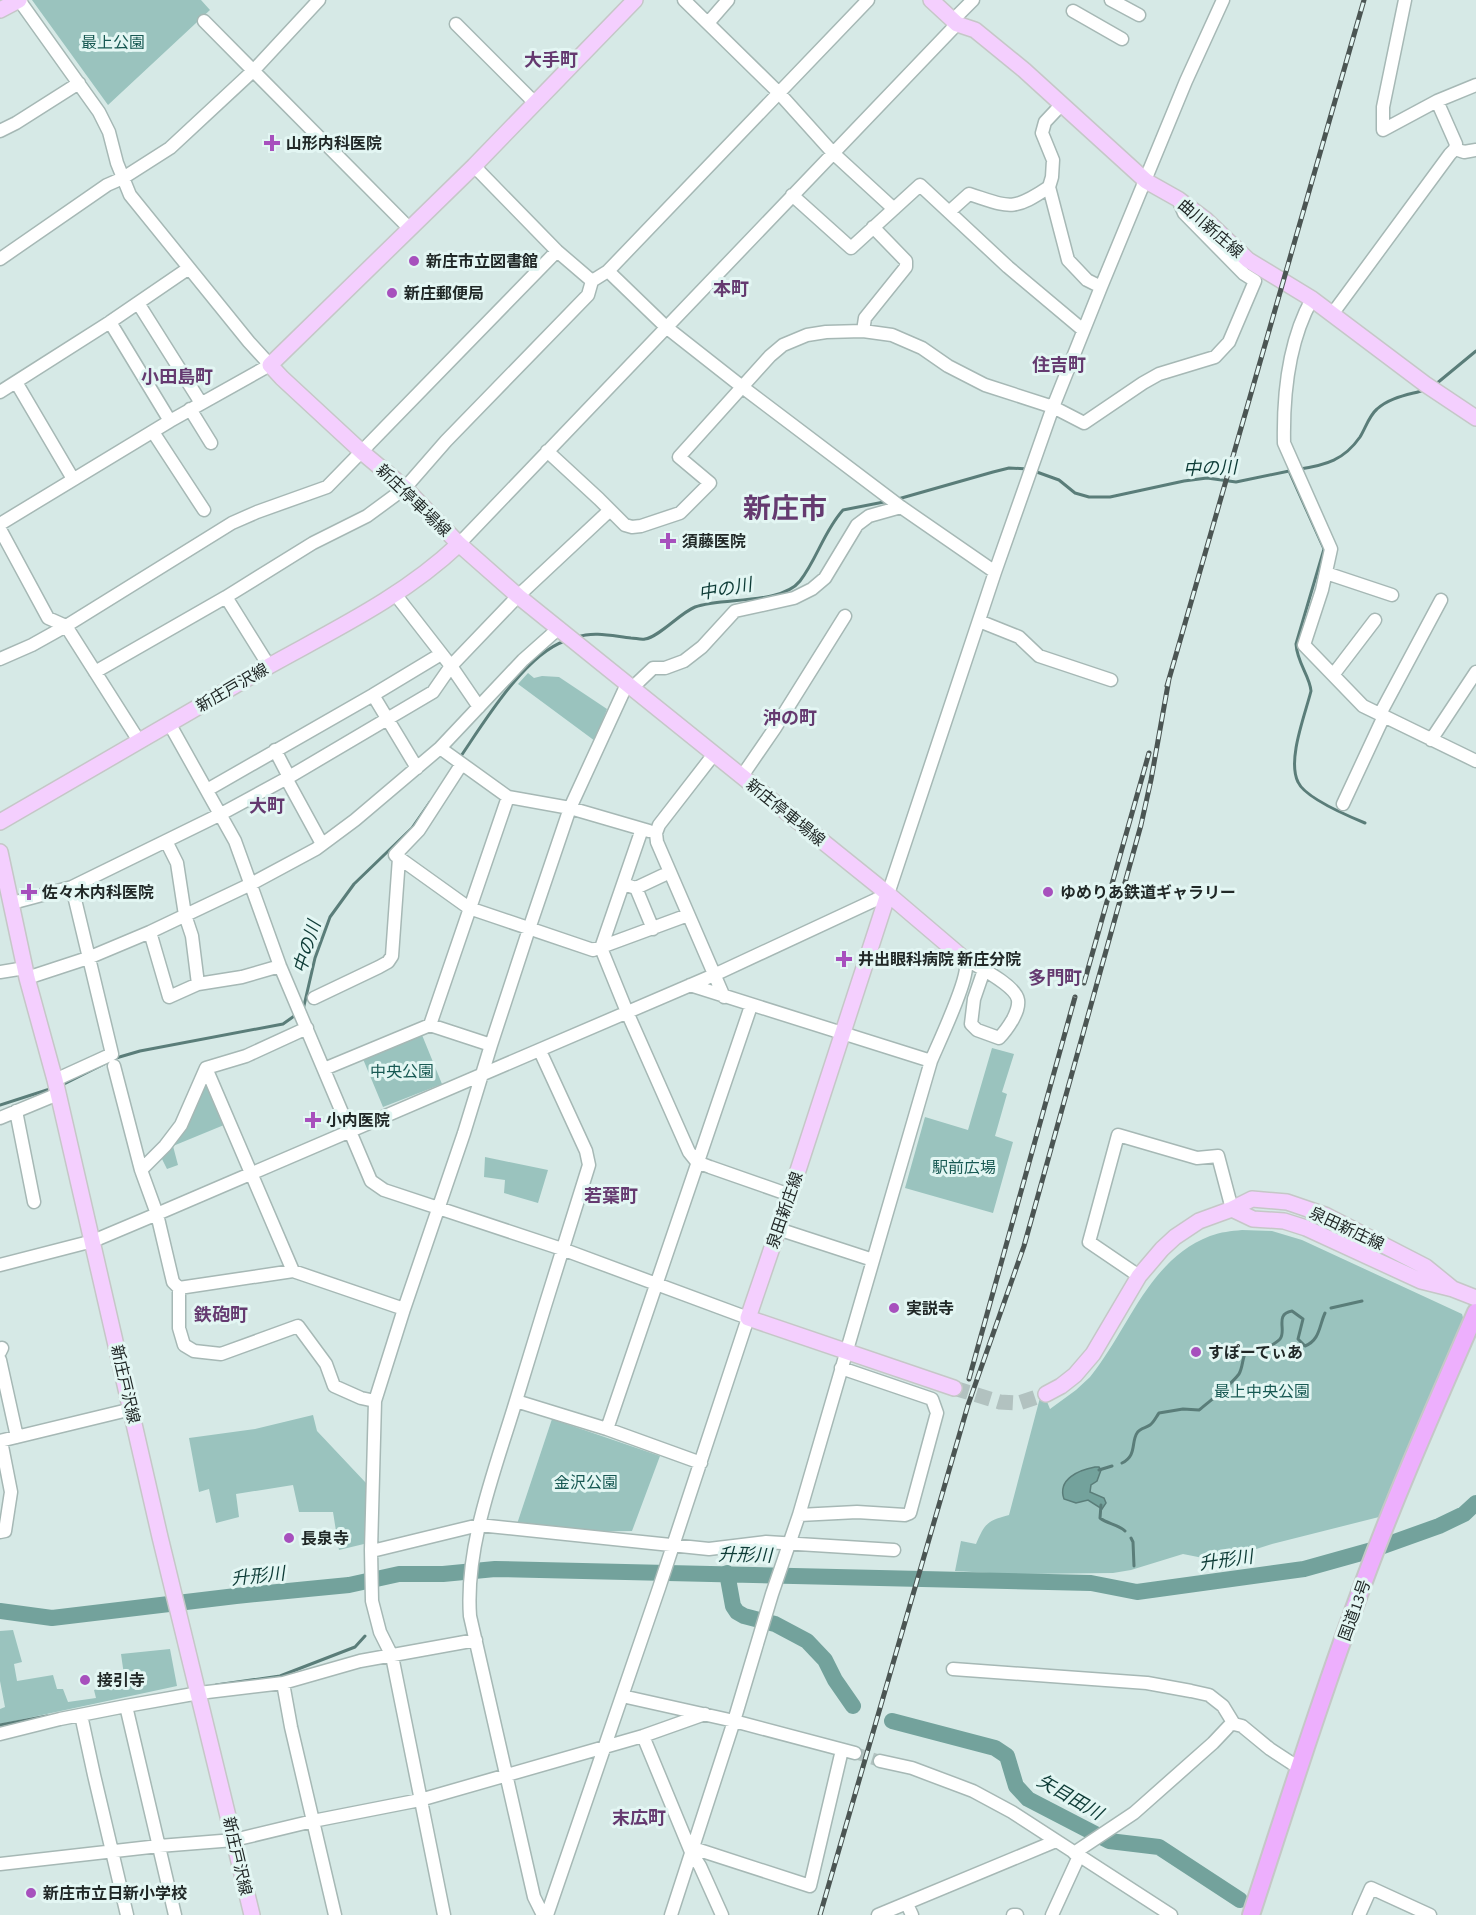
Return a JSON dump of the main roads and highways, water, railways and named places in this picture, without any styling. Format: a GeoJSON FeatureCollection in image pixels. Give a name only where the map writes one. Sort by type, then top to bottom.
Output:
{"type":"FeatureCollection","features":[{"type":"Feature","properties":{"kind":"highway","name":"国道13号"},"geometry":{"type":"LineString","coordinates":[[1251,1915],[1299,1767],[1366,1576],[1476,1312]]}},
{"type":"Feature","properties":{"kind":"main road"},"geometry":{"type":"LineString","coordinates":[[0,10],[19,0]]}},
{"type":"Feature","properties":{"kind":"main road","name":"新庄停車場線"},"geometry":{"type":"LineString","coordinates":[[635,0],[474,166],[270,364],[282,378],[363,453],[405,488],[459,544],[518,596],[888,894],[962,957]]}},
{"type":"Feature","properties":{"kind":"main road","name":"曲川新庄線"},"geometry":{"type":"LineString","coordinates":[[931,0],[955,22],[975,30],[1024,70],[1146,181],[1178,199],[1206,220],[1248,260],[1333,313],[1425,384],[1476,418]]}},
{"type":"Feature","properties":{"kind":"main road","name":"新庄戸沢線"},"geometry":{"type":"LineString","coordinates":[[0,822],[269,666],[360,617],[441,561],[459,544]]}},
{"type":"Feature","properties":{"kind":"main road","name":"新庄戸沢線"},"geometry":{"type":"LineString","coordinates":[[0,852],[26,973],[57,1087],[166,1561],[252,1915]]}},
{"type":"Feature","properties":{"kind":"main road","name":"泉田新庄線"},"geometry":{"type":"LineString","coordinates":[[888,894],[748,1318],[954,1388]]}},
{"type":"Feature","properties":{"kind":"main road","name":"泉田新庄線"},"geometry":{"type":"LineString","coordinates":[[1046,1394],[1075,1375],[1093,1354],[1139,1276],[1162,1249],[1199,1221],[1252,1199],[1287,1202],[1325,1215],[1426,1267],[1453,1289],[1476,1298]]}},
{"type":"Feature","properties":{"kind":"waterway","name":"中の川"},"geometry":{"type":"LineString","coordinates":[[1436,384],[1476,351]]}},
{"type":"Feature","properties":{"kind":"waterway","name":"中の川"},"geometry":{"type":"LineString","coordinates":[[1300,469],[1318,466],[1341,456],[1354,445],[1372,415],[1382,405],[1425,390]]}},
{"type":"Feature","properties":{"kind":"waterway","name":"中の川"},"geometry":{"type":"LineString","coordinates":[[898,499],[1009,468],[1028,469]]}},
{"type":"Feature","properties":{"kind":"waterway","name":"中の川"},"geometry":{"type":"LineString","coordinates":[[1034,471],[1059,480],[1075,493],[1089,497],[1110,497],[1184,481],[1207,478],[1236,482],[1294,470]]}},
{"type":"Feature","properties":{"kind":"waterway"},"geometry":{"type":"LineString","coordinates":[[1289,471],[1324,549],[1296,644],[1311,691],[1298,737],[1295,773],[1298,782],[1309,794],[1328,806],[1365,823]]}},
{"type":"Feature","properties":{"kind":"waterway","name":"中の川"},"geometry":{"type":"LineString","coordinates":[[577,637],[597,634],[645,639],[657,634],[695,607],[766,597],[791,589],[800,581],[836,518],[843,510],[889,501]]}},
{"type":"Feature","properties":{"kind":"waterway","name":"中の川"},"geometry":{"type":"LineString","coordinates":[[459,759],[492,710],[520,675],[535,660],[565,641]]}},
{"type":"Feature","properties":{"kind":"waterway","name":"中の川"},"geometry":{"type":"LineString","coordinates":[[303,1010],[315,958],[330,917],[354,884],[412,828],[430,802]]}},
{"type":"Feature","properties":{"kind":"waterway","name":"中の川"},"geometry":{"type":"LineString","coordinates":[[116,1058],[140,1051],[283,1024],[297,1014]]}},
{"type":"Feature","properties":{"kind":"waterway","name":"中の川"},"geometry":{"type":"LineString","coordinates":[[62,1085],[104,1064]]}},
{"type":"Feature","properties":{"kind":"waterway","name":"中の川"},"geometry":{"type":"LineString","coordinates":[[0,1105],[53,1088]]}},
{"type":"Feature","properties":{"kind":"waterway"},"geometry":{"type":"LineString","coordinates":[[1331,1308],[1362,1301]]}},
{"type":"Feature","properties":{"kind":"waterway"},"geometry":{"type":"LineString","coordinates":[[1122,1463],[1130,1457],[1137,1433],[1151,1424],[1159,1413],[1183,1409],[1199,1410],[1239,1374],[1246,1351],[1263,1351],[1280,1339],[1282,1319],[1287,1313],[1292,1311],[1303,1319],[1298,1339],[1305,1346],[1314,1340],[1325,1313]]}},
{"type":"Feature","properties":{"kind":"waterway"},"geometry":{"type":"LineString","coordinates":[[1099,1470],[1112,1466]]}},
{"type":"Feature","properties":{"kind":"waterway","name":"升形川"},"geometry":{"type":"LineString","coordinates":[[0,1611],[52,1618],[349,1585],[399,1574],[443,1574],[495,1569],[1091,1583],[1137,1592],[1304,1569],[1372,1550],[1439,1526],[1464,1514],[1476,1503]]}},
{"type":"Feature","properties":{"kind":"waterway"},"geometry":{"type":"LineString","coordinates":[[1101,1505],[1100,1518],[1125,1531]]}},
{"type":"Feature","properties":{"kind":"waterway"},"geometry":{"type":"LineString","coordinates":[[1131,1538],[1134,1566]]}},
{"type":"Feature","properties":{"kind":"waterway","name":"矢目田川"},"geometry":{"type":"LineString","coordinates":[[727,1573],[733,1606],[737,1612],[775,1624],[807,1641],[825,1660],[835,1680],[853,1706]]}},
{"type":"Feature","properties":{"kind":"waterway"},"geometry":{"type":"LineString","coordinates":[[216,1685],[280,1676],[355,1647],[365,1636]]}},
{"type":"Feature","properties":{"kind":"waterway"},"geometry":{"type":"LineString","coordinates":[[0,1725],[47,1716]]}},
{"type":"Feature","properties":{"kind":"waterway","name":"矢目田川"},"geometry":{"type":"LineString","coordinates":[[892,1721],[995,1748],[1007,1756],[1016,1786],[1028,1799],[1109,1841],[1159,1847],[1240,1900]]}},
{"type":"Feature","properties":{"kind":"tunnel"},"geometry":{"type":"LineString","coordinates":[[954,1388],[1000,1402],[1019,1403],[1046,1394]]}},
{"type":"Feature","properties":{"kind":"tunnel"},"geometry":{"type":"LineString","coordinates":[[855,1753],[880,1761]]}},
{"type":"Feature","properties":{"kind":"railway"},"geometry":{"type":"LineString","coordinates":[[1167,686],[1364,0]]}},
{"type":"Feature","properties":{"kind":"railway"},"geometry":{"type":"LineString","coordinates":[[820,1915],[968,1405],[1024,1246],[1141,825],[1169,679]]}},
{"type":"Feature","properties":{"kind":"railway"},"geometry":{"type":"LineString","coordinates":[[1084,983],[1149,753]]}},
{"type":"Feature","properties":{"kind":"railway"},"geometry":{"type":"LineString","coordinates":[[969,1379],[1075,997]]}},
{"type":"Feature","properties":{"kind":"place","name":"山形内科医院"},"geometry":{"type":"Point","coordinates":[272,143]}},
{"type":"Feature","properties":{"kind":"place","name":"新庄市立図書館"},"geometry":{"type":"Point","coordinates":[414,261]}},
{"type":"Feature","properties":{"kind":"place","name":"新庄郵便局"},"geometry":{"type":"Point","coordinates":[392,293]}},
{"type":"Feature","properties":{"kind":"place","name":"須藤医院"},"geometry":{"type":"Point","coordinates":[668,541]}},
{"type":"Feature","properties":{"kind":"place","name":"佐々木内科医院"},"geometry":{"type":"Point","coordinates":[29,892]}},
{"type":"Feature","properties":{"kind":"place","name":"ゆめりあ鉄道ギャラリー"},"geometry":{"type":"Point","coordinates":[1048,892]}},
{"type":"Feature","properties":{"kind":"place","name":"井出眼科病院 新庄分院"},"geometry":{"type":"Point","coordinates":[844,959]}},
{"type":"Feature","properties":{"kind":"place","name":"小内医院"},"geometry":{"type":"Point","coordinates":[313,1120]}},
{"type":"Feature","properties":{"kind":"place","name":"実説寺"},"geometry":{"type":"Point","coordinates":[894,1308]}},
{"type":"Feature","properties":{"kind":"place","name":"すぽーてぃあ"},"geometry":{"type":"Point","coordinates":[1196,1352]}},
{"type":"Feature","properties":{"kind":"place","name":"長泉寺"},"geometry":{"type":"Point","coordinates":[289,1538]}},
{"type":"Feature","properties":{"kind":"place","name":"接引寺"},"geometry":{"type":"Point","coordinates":[85,1680]}},
{"type":"Feature","properties":{"kind":"place","name":"新庄市立日新小学校"},"geometry":{"type":"Point","coordinates":[31,1893]}},
{"type":"Feature","properties":{"kind":"district","name":"大手町"},"geometry":{"type":"Point","coordinates":[551,60]}},
{"type":"Feature","properties":{"kind":"district","name":"本町"},"geometry":{"type":"Point","coordinates":[731,289]}},
{"type":"Feature","properties":{"kind":"district","name":"住吉町"},"geometry":{"type":"Point","coordinates":[1059,365]}},
{"type":"Feature","properties":{"kind":"district","name":"小田島町"},"geometry":{"type":"Point","coordinates":[177,377]}},
{"type":"Feature","properties":{"kind":"district","name":"新庄市"},"geometry":{"type":"Point","coordinates":[785,508]}},
{"type":"Feature","properties":{"kind":"district","name":"沖の町"},"geometry":{"type":"Point","coordinates":[790,718]}},
{"type":"Feature","properties":{"kind":"district","name":"大町"},"geometry":{"type":"Point","coordinates":[267,806]}},
{"type":"Feature","properties":{"kind":"district","name":"多門町"},"geometry":{"type":"Point","coordinates":[1055,978]}},
{"type":"Feature","properties":{"kind":"district","name":"若葉町"},"geometry":{"type":"Point","coordinates":[611,1196]}},
{"type":"Feature","properties":{"kind":"district","name":"鉄砲町"},"geometry":{"type":"Point","coordinates":[221,1315]}},
{"type":"Feature","properties":{"kind":"district","name":"末広町"},"geometry":{"type":"Point","coordinates":[639,1818]}},
{"type":"Feature","properties":{"kind":"park label","name":"最上公園"},"geometry":{"type":"Point","coordinates":[113,42]}},
{"type":"Feature","properties":{"kind":"park label","name":"中央公園"},"geometry":{"type":"Point","coordinates":[402,1071]}},
{"type":"Feature","properties":{"kind":"park label","name":"駅前広場"},"geometry":{"type":"Point","coordinates":[964,1167]}},
{"type":"Feature","properties":{"kind":"park label","name":"最上中央公園"},"geometry":{"type":"Point","coordinates":[1262,1391]}},
{"type":"Feature","properties":{"kind":"park label","name":"金沢公園"},"geometry":{"type":"Point","coordinates":[586,1482]}}]}
